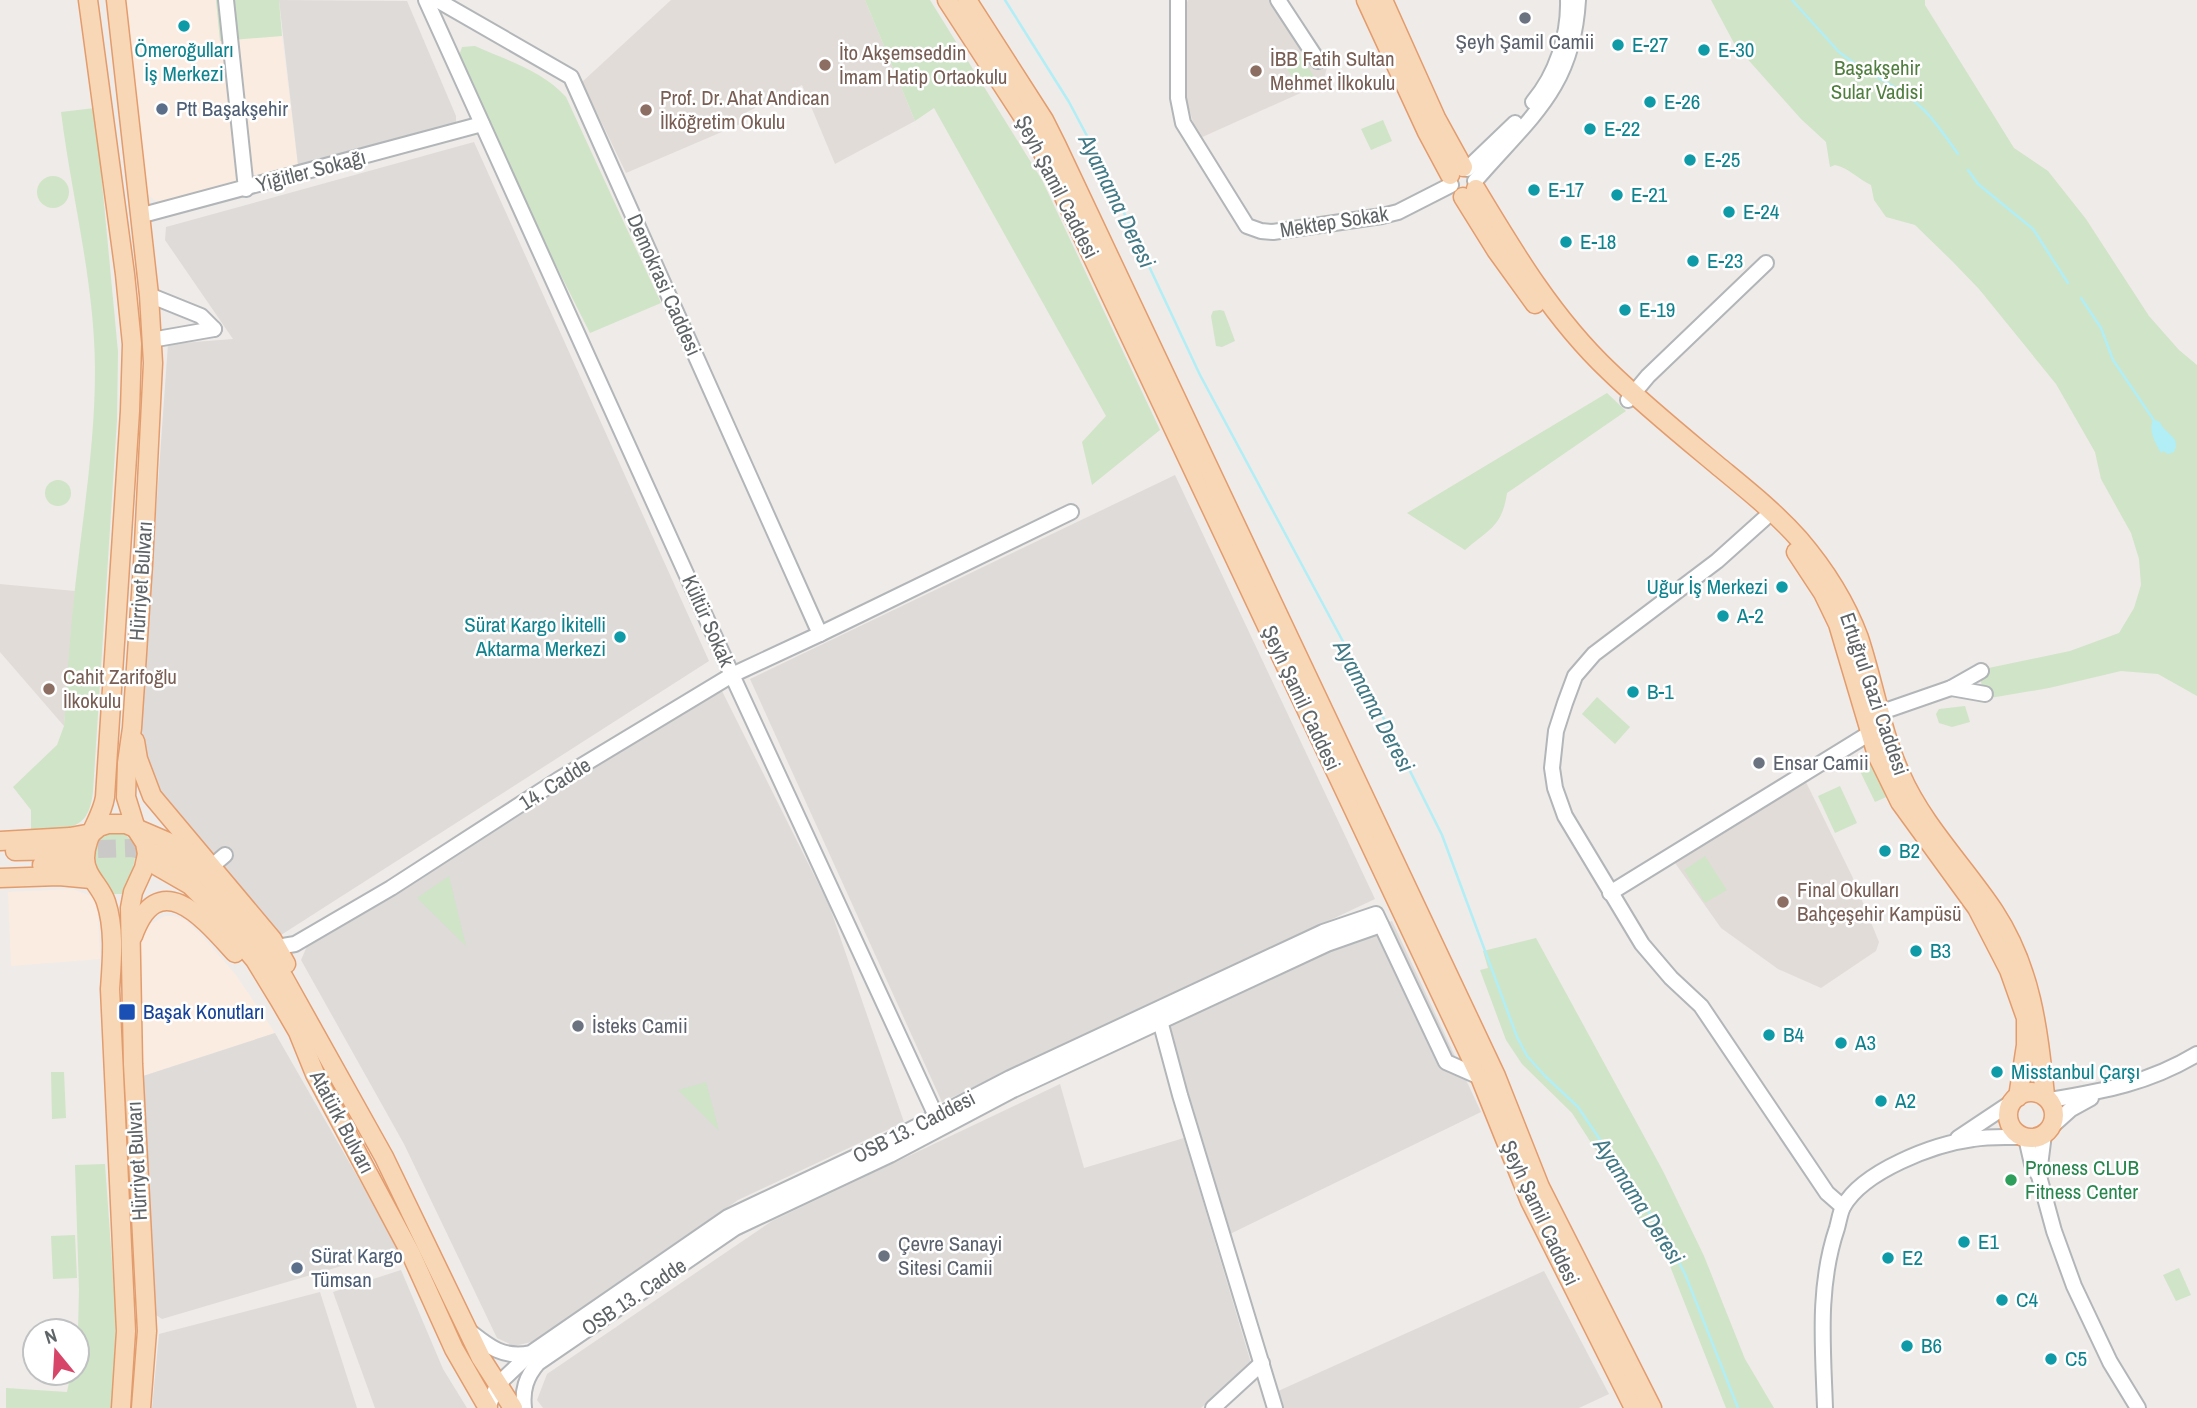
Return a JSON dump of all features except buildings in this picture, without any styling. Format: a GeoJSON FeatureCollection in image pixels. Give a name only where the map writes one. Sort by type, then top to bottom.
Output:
{"type":"FeatureCollection","features":[{"type":"Feature","properties":{"kind":"main road","name":"Hürriyet Bulvarı"},"geometry":{"type":"LineString","coordinates":[[88,0],[132,344],[106,797],[85,855],[87,871],[106,902],[112,951],[110,989],[116,1066],[126,1331],[121,1408]]}},
{"type":"Feature","properties":{"kind":"main road","name":"Hürriyet Bulvarı"},"geometry":{"type":"LineString","coordinates":[[116,0],[149,295],[151,340],[151,424],[126,797],[136,829],[145,843],[147,859],[131,899],[132,1064],[147,1331],[141,1408]]}},
{"type":"Feature","properties":{"kind":"main road","name":"Şeyh Şamil Caddesi"},"geometry":{"type":"LineString","coordinates":[[947,0],[1031,129],[1049,165],[1480,1077],[1530,1201],[1634,1408]]}},
{"type":"Feature","properties":{"kind":"main road","name":"Şeyh Şamil Caddesi"},"geometry":{"type":"LineString","coordinates":[[967,0],[1044,120],[1057,146],[1496,1076],[1540,1186],[1652,1408]]}},
{"type":"Feature","properties":{"kind":"main road"},"geometry":{"type":"LineString","coordinates":[[1366,0],[1426,132],[1464,180]]}},
{"type":"Feature","properties":{"kind":"main road","name":"Ertuğrul Gazi Caddesi"},"geometry":{"type":"LineString","coordinates":[[1383,0],[1464,180],[1542,294],[1571,331],[1631,396],[1765,518],[1800,557],[1823,593],[1838,624],[1877,755],[1900,802],[1982,914],[2010,970],[2026,1018],[2026,1045],[2015,1100]]}},
{"type":"Feature","properties":{"kind":"main road"},"geometry":{"type":"LineString","coordinates":[[93,31],[99,16],[107,13],[120,30]]}},
{"type":"Feature","properties":{"kind":"main road","name":"Ertuğrul Gazi Caddesi"},"geometry":{"type":"LineString","coordinates":[[1631,396],[1776,514],[1819,564],[1858,635],[1879,713],[1901,775],[1913,798],[1996,914],[2023,970],[2039,1029],[2048,1097]]}},
{"type":"Feature","properties":{"kind":"main road"},"geometry":{"type":"LineString","coordinates":[[132,728],[138,759],[152,796],[218,861],[281,954],[302,1006],[384,1157],[465,1327],[513,1408]]}},
{"type":"Feature","properties":{"kind":"main road"},"geometry":{"type":"LineString","coordinates":[[0,841],[92,833],[99,827],[116,822],[218,861]]}},
{"type":"Feature","properties":{"kind":"main road"},"geometry":{"type":"LineString","coordinates":[[0,852],[71,857],[0,867]]}},
{"type":"Feature","properties":{"kind":"main road","name":"Atatürk Bulvarı"},"geometry":{"type":"LineString","coordinates":[[302,1006],[269,956],[222,898],[200,876],[180,862],[158,860],[205,899],[255,960],[298,1032],[315,1074],[411,1254],[454,1349],[488,1408]]}},
{"type":"Feature","properties":{"kind":"main road"},"geometry":{"type":"LineString","coordinates":[[0,878],[59,876],[91,879]]}},
{"type":"Feature","properties":{"kind":"main road"},"geometry":{"type":"LineString","coordinates":[[131,943],[145,912],[155,904],[174,901],[192,909],[235,953],[298,1032]]}},
{"type":"Feature","properties":{"kind":"main road"},"geometry":{"type":"LineString","coordinates":[[2034,1092],[2048,1097],[2054,1112],[2036,1134],[2014,1133],[2009,1119],[2015,1100],[2034,1092]]}},
{"type":"Feature","properties":{"kind":"street"},"geometry":{"type":"LineString","coordinates":[[226,0],[246,189]]}},
{"type":"Feature","properties":{"kind":"street","name":"Kültür Sokak"},"geometry":{"type":"LineString","coordinates":[[426,0],[936,1116]]}},
{"type":"Feature","properties":{"kind":"street","name":"Demokrasi Caddesi"},"geometry":{"type":"LineString","coordinates":[[437,0],[571,77],[820,634]]}},
{"type":"Feature","properties":{"kind":"street","name":"Mektep Sokak"},"geometry":{"type":"LineString","coordinates":[[1178,0],[1178,98],[1183,123],[1247,226],[1273,232],[1373,218],[1398,212],[1464,180]]}},
{"type":"Feature","properties":{"kind":"street"},"geometry":{"type":"LineString","coordinates":[[1278,0],[1318,61]]}},
{"type":"Feature","properties":{"kind":"street"},"geometry":{"type":"LineString","coordinates":[[1464,180],[1537,98],[1553,71],[1563,42],[1568,12],[1567,0]]}},
{"type":"Feature","properties":{"kind":"street"},"geometry":{"type":"LineString","coordinates":[[1464,180],[1542,105],[1562,76],[1573,44],[1578,0]]}},
{"type":"Feature","properties":{"kind":"street","name":"Yiğitler Sokağı"},"geometry":{"type":"LineString","coordinates":[[139,216],[482,124]]}},
{"type":"Feature","properties":{"kind":"street"},"geometry":{"type":"LineString","coordinates":[[1631,396],[1766,263]]}},
{"type":"Feature","properties":{"kind":"street"},"geometry":{"type":"LineString","coordinates":[[149,295],[201,316],[214,329],[151,340]]}},
{"type":"Feature","properties":{"kind":"street","name":"14. Cadde"},"geometry":{"type":"LineString","coordinates":[[281,954],[732,674],[1070,512]]}},
{"type":"Feature","properties":{"kind":"street"},"geometry":{"type":"LineString","coordinates":[[1765,518],[1717,561],[1621,631],[1594,654],[1575,676],[1556,732],[1552,768],[1555,788],[1565,816],[1642,944],[1708,1015],[1827,1193],[1843,1208]]}},
{"type":"Feature","properties":{"kind":"street"},"geometry":{"type":"LineString","coordinates":[[1610,893],[1870,733],[1879,713],[1951,688],[1981,671]]}},
{"type":"Feature","properties":{"kind":"street"},"geometry":{"type":"LineString","coordinates":[[1951,688],[1985,694]]}},
{"type":"Feature","properties":{"kind":"street","name":"OSB 13. Caddesi"},"geometry":{"type":"LineString","coordinates":[[770,1204],[1010,1078],[1327,944],[1381,925],[1446,1062],[1480,1077]]}},
{"type":"Feature","properties":{"kind":"street"},"geometry":{"type":"LineString","coordinates":[[1158,1016],[1275,1408]]}},
{"type":"Feature","properties":{"kind":"street","name":"OSB 13. Caddesi"},"geometry":{"type":"LineString","coordinates":[[770,1204],[890,1155],[1158,1016]]}},
{"type":"Feature","properties":{"kind":"street"},"geometry":{"type":"LineString","coordinates":[[1825,1408],[1823,1287],[1827,1261],[1843,1208],[1854,1194],[1869,1180],[1892,1167],[1950,1144],[1973,1139],[2036,1134],[2082,1102],[2108,1090],[2170,1070],[2197,1054]]}},
{"type":"Feature","properties":{"kind":"street"},"geometry":{"type":"LineString","coordinates":[[2048,1097],[2108,1090]]}},
{"type":"Feature","properties":{"kind":"street"},"geometry":{"type":"LineString","coordinates":[[1950,1144],[2015,1100]]}},
{"type":"Feature","properties":{"kind":"street"},"geometry":{"type":"LineString","coordinates":[[2036,1134],[2032,1164],[2039,1175],[2054,1231],[2074,1286],[2105,1353],[2137,1408]]}},
{"type":"Feature","properties":{"kind":"street","name":"OSB 13. Cadde"},"geometry":{"type":"LineString","coordinates":[[524,1408],[524,1389],[531,1371],[538,1363],[735,1228],[755,1211],[770,1204]]}},
{"type":"Feature","properties":{"kind":"street"},"geometry":{"type":"LineString","coordinates":[[488,1408],[497,1385],[531,1353],[729,1217],[755,1211]]}},
{"type":"Feature","properties":{"kind":"street"},"geometry":{"type":"LineString","coordinates":[[465,1327],[497,1352],[509,1356],[531,1353]]}},
{"type":"Feature","properties":{"kind":"street"},"geometry":{"type":"LineString","coordinates":[[1213,1408],[1262,1363]]}},
{"type":"Feature","properties":{"kind":"shaded area"},"geometry":{"type":"Polygon","coordinates":[[[123,0],[216,0],[220,41],[282,36],[299,174],[171,205],[154,200],[144,190],[123,0]]]}},
{"type":"Feature","properties":{"kind":"shaded area"},"geometry":{"type":"Polygon","coordinates":[[[279,0],[407,1],[456,116],[456,125],[299,174],[279,0]]]}},
{"type":"Feature","properties":{"kind":"shaded area"},"geometry":{"type":"Polygon","coordinates":[[[671,0],[865,0],[915,121],[835,164],[802,85],[747,112],[745,122],[626,173],[582,82],[671,0]]]}},
{"type":"Feature","properties":{"kind":"shaded area","name":"İBB Fatih Sultan Mehmet İlkokulu"},"geometry":{"type":"Polygon","coordinates":[[[1188,0],[1287,0],[1329,60],[1323,83],[1198,139],[1187,102],[1188,0]]]}},
{"type":"Feature","properties":{"kind":"shaded area"},"geometry":{"type":"Polygon","coordinates":[[[474,142],[709,661],[281,935],[153,794],[140,738],[168,344],[233,339],[165,240],[166,227],[474,142]]]}},
{"type":"Feature","properties":{"kind":"shaded area"},"geometry":{"type":"Polygon","coordinates":[[[1175,475],[1375,899],[942,1102],[750,679],[1175,475]]]}},
{"type":"Feature","properties":{"kind":"shaded area","name":"Cahit Zarifoğlu İlkokulu"},"geometry":{"type":"Polygon","coordinates":[[[0,584],[75,591],[64,726],[0,652],[0,584]]]}},
{"type":"Feature","properties":{"kind":"shaded area"},"geometry":{"type":"Polygon","coordinates":[[[719,685],[829,905],[904,1122],[738,1200],[536,1341],[514,1346],[497,1338],[404,1144],[301,960],[308,944],[719,685]]]}},
{"type":"Feature","properties":{"kind":"shaded area","name":"Final Okulları Bahçeşehir Kampüsü"},"geometry":{"type":"Polygon","coordinates":[[[1804,778],[1852,876],[1879,942],[1876,951],[1821,988],[1778,969],[1721,928],[1675,863],[1804,778]]]}},
{"type":"Feature","properties":{"kind":"shaded area"},"geometry":{"type":"Polygon","coordinates":[[[72,889],[97,898],[100,959],[11,966],[8,892],[72,889]]]}},
{"type":"Feature","properties":{"kind":"shaded area"},"geometry":{"type":"Polygon","coordinates":[[[165,916],[185,920],[203,937],[236,975],[275,1033],[140,1077],[141,939],[150,924],[165,916]]]}},
{"type":"Feature","properties":{"kind":"shaded area"},"geometry":{"type":"Polygon","coordinates":[[[1392,921],[1481,1112],[1228,1235],[1164,1020],[1392,921]]]}},
{"type":"Feature","properties":{"kind":"shaded area"},"geometry":{"type":"Polygon","coordinates":[[[275,1033],[399,1249],[162,1319],[156,1315],[140,1077],[275,1033]]]}},
{"type":"Feature","properties":{"kind":"shaded area"},"geometry":{"type":"Polygon","coordinates":[[[1060,1084],[1084,1168],[1184,1138],[1251,1363],[1201,1408],[543,1408],[537,1400],[547,1374],[772,1221],[1060,1084]]]}},
{"type":"Feature","properties":{"kind":"shaded area"},"geometry":{"type":"Polygon","coordinates":[[[401,1270],[443,1369],[467,1408],[375,1408],[333,1292],[401,1270]]]}},
{"type":"Feature","properties":{"kind":"shaded area"},"geometry":{"type":"Polygon","coordinates":[[[1544,1271],[1609,1394],[1579,1408],[1282,1408],[1276,1392],[1544,1271]]]}},
{"type":"Feature","properties":{"kind":"shaded area"},"geometry":{"type":"Polygon","coordinates":[[[320,1292],[357,1408],[152,1408],[159,1334],[320,1292]]]}},
{"type":"Feature","properties":{"kind":"green space"},"geometry":{"type":"Polygon","coordinates":[[[216,0],[279,0],[282,36],[220,41],[216,0]]]}},
{"type":"Feature","properties":{"kind":"green space"},"geometry":{"type":"Polygon","coordinates":[[[865,0],[930,0],[1042,180],[1160,430],[1092,485],[1082,442],[1106,416],[934,108],[915,121],[865,0]]]}},
{"type":"Feature","properties":{"kind":"green space","name":"Başakşehir Sular Vadisi"},"geometry":{"type":"Polygon","coordinates":[[[1711,0],[1925,0],[1925,5],[2014,148],[2048,171],[2086,219],[2149,316],[2179,350],[2197,365],[2197,696],[2158,674],[2121,671],[2049,688],[1984,699],[1979,670],[2070,651],[2119,633],[2134,608],[2141,585],[2139,559],[2131,533],[2101,479],[2095,452],[2056,384],[1979,289],[1915,225],[1886,217],[1874,200],[1871,185],[1840,166],[1830,167],[1826,142],[1801,119],[1735,45],[1711,0]]]}},
{"type":"Feature","properties":{"kind":"green space"},"geometry":{"type":"Polygon","coordinates":[[[475,46],[535,73],[566,97],[661,303],[590,333],[518,190],[459,56],[462,47],[475,46]]]}},
{"type":"Feature","properties":{"kind":"green space"},"geometry":{"type":"Polygon","coordinates":[[[1297,50],[1317,81],[1301,91],[1281,59],[1297,50]]]}},
{"type":"Feature","properties":{"kind":"green space"},"geometry":{"type":"Polygon","coordinates":[[[95,108],[118,352],[117,420],[93,791],[91,805],[81,822],[65,828],[31,829],[31,810],[13,787],[57,745],[64,726],[94,398],[91,306],[61,112],[95,108]]]}},
{"type":"Feature","properties":{"kind":"green space"},"geometry":{"type":"Polygon","coordinates":[[[1383,120],[1392,141],[1371,150],[1361,129],[1383,120]]]}},
{"type":"Feature","properties":{"kind":"green space"},"geometry":{"type":"Polygon","coordinates":[[[53,176],[64,181],[69,192],[64,203],[53,208],[42,203],[37,192],[42,181],[53,176]]]}},
{"type":"Feature","properties":{"kind":"green space"},"geometry":{"type":"Polygon","coordinates":[[[1213,311],[1224,311],[1235,341],[1222,347],[1216,346],[1211,316],[1213,311]]]}},
{"type":"Feature","properties":{"kind":"green space"},"geometry":{"type":"Polygon","coordinates":[[[1607,393],[1626,411],[1507,493],[1498,520],[1488,532],[1465,550],[1407,513],[1607,393]]]}},
{"type":"Feature","properties":{"kind":"green space"},"geometry":{"type":"Polygon","coordinates":[[[58,480],[67,484],[71,493],[67,502],[58,506],[49,502],[45,493],[49,484],[58,480]]]}},
{"type":"Feature","properties":{"kind":"green space"},"geometry":{"type":"Polygon","coordinates":[[[1597,697],[1630,727],[1615,744],[1582,714],[1597,697]]]}},
{"type":"Feature","properties":{"kind":"green space"},"geometry":{"type":"Polygon","coordinates":[[[1965,706],[1970,722],[1952,727],[1939,723],[1936,714],[1939,709],[1965,706]]]}},
{"type":"Feature","properties":{"kind":"green space"},"geometry":{"type":"Polygon","coordinates":[[[1875,761],[1891,795],[1875,802],[1859,769],[1875,761]]]}},
{"type":"Feature","properties":{"kind":"green space"},"geometry":{"type":"Polygon","coordinates":[[[1840,786],[1857,823],[1835,833],[1818,796],[1840,786]]]}},
{"type":"Feature","properties":{"kind":"green space"},"geometry":{"type":"Polygon","coordinates":[[[116,831],[126,835],[135,849],[133,867],[124,894],[112,894],[93,857],[96,842],[116,831]]]}},
{"type":"Feature","properties":{"kind":"green space"},"geometry":{"type":"Polygon","coordinates":[[[1705,856],[1727,890],[1705,903],[1684,870],[1705,856]]]}},
{"type":"Feature","properties":{"kind":"green space"},"geometry":{"type":"Polygon","coordinates":[[[449,876],[466,946],[417,898],[449,876]]]}},
{"type":"Feature","properties":{"kind":"green space"},"geometry":{"type":"Polygon","coordinates":[[[1536,938],[1663,1171],[1704,1256],[1745,1359],[1774,1408],[1726,1408],[1670,1266],[1572,1113],[1522,1064],[1506,1040],[1480,970],[1488,968],[1483,951],[1536,938]]]}},
{"type":"Feature","properties":{"kind":"green space"},"geometry":{"type":"Polygon","coordinates":[[[51,1072],[64,1072],[66,1118],[52,1119],[51,1072]]]}},
{"type":"Feature","properties":{"kind":"green space"},"geometry":{"type":"Polygon","coordinates":[[[706,1082],[719,1131],[678,1090],[706,1082]]]}},
{"type":"Feature","properties":{"kind":"green space"},"geometry":{"type":"Polygon","coordinates":[[[105,1164],[116,1319],[112,1408],[6,1408],[6,1388],[67,1392],[68,1387],[91,1387],[91,1317],[78,1317],[75,1165],[105,1164]]]}},
{"type":"Feature","properties":{"kind":"green space"},"geometry":{"type":"Polygon","coordinates":[[[75,1235],[77,1278],[53,1279],[51,1236],[75,1235]]]}},
{"type":"Feature","properties":{"kind":"green space"},"geometry":{"type":"Polygon","coordinates":[[[2179,1268],[2191,1295],[2176,1301],[2163,1275],[2179,1268]]]}},
{"type":"Feature","properties":{"kind":"water"},"geometry":{"type":"Polygon","coordinates":[[[2153,419],[2160,422],[2176,442],[2174,452],[2161,453],[2152,432],[2153,419]]]}},
{"type":"Feature","properties":{"kind":"waterway","name":"Ayamama Deresi"},"geometry":{"type":"LineString","coordinates":[[1005,0],[1069,102],[1095,151],[1200,375],[1376,703],[1442,835],[1517,1037],[1527,1056],[1578,1107],[1666,1238],[1685,1274],[1738,1408]]}},
{"type":"Feature","properties":{"kind":"waterway"},"geometry":{"type":"LineString","coordinates":[[1792,0],[1839,52],[1864,70]]}},
{"type":"Feature","properties":{"kind":"waterway"},"geometry":{"type":"LineString","coordinates":[[1877,77],[1904,93],[1924,110],[1958,154]]}},
{"type":"Feature","properties":{"kind":"waterway"},"geometry":{"type":"LineString","coordinates":[[1968,170],[1978,184],[2033,229],[2068,283]]}},
{"type":"Feature","properties":{"kind":"waterway"},"geometry":{"type":"LineString","coordinates":[[2081,298],[2101,328],[2113,360],[2153,419]]}},
{"type":"Feature","properties":{"kind":"tunnel"},"geometry":{"type":"LineString","coordinates":[[71,850],[131,848],[158,853]]}},
{"type":"Feature","properties":{"kind":"place","name":"Şeyh Şamil Camii"},"geometry":{"type":"Point","coordinates":[1525,18]}},
{"type":"Feature","properties":{"kind":"place","name":"Ömeroğulları İş Merkezi"},"geometry":{"type":"Point","coordinates":[184,26]}},
{"type":"Feature","properties":{"kind":"place","name":"E-27"},"geometry":{"type":"Point","coordinates":[1618,45]}},
{"type":"Feature","properties":{"kind":"place","name":"E-30"},"geometry":{"type":"Point","coordinates":[1704,50]}},
{"type":"Feature","properties":{"kind":"place","name":"İto Akşemseddin İmam Hatip Ortaokulu"},"geometry":{"type":"Point","coordinates":[825,65]}},
{"type":"Feature","properties":{"kind":"place","name":"İBB Fatih Sultan Mehmet İlkokulu"},"geometry":{"type":"Point","coordinates":[1256,71]}},
{"type":"Feature","properties":{"kind":"place","name":"E-26"},"geometry":{"type":"Point","coordinates":[1650,102]}},
{"type":"Feature","properties":{"kind":"place","name":"Ptt Başakşehir"},"geometry":{"type":"Point","coordinates":[162,109]}},
{"type":"Feature","properties":{"kind":"place","name":"Prof. Dr. Ahat Andican İlköğretim Okulu"},"geometry":{"type":"Point","coordinates":[646,110]}},
{"type":"Feature","properties":{"kind":"place","name":"E-22"},"geometry":{"type":"Point","coordinates":[1590,129]}},
{"type":"Feature","properties":{"kind":"place","name":"E-25"},"geometry":{"type":"Point","coordinates":[1690,160]}},
{"type":"Feature","properties":{"kind":"place","name":"E-17"},"geometry":{"type":"Point","coordinates":[1534,190]}},
{"type":"Feature","properties":{"kind":"place","name":"E-21"},"geometry":{"type":"Point","coordinates":[1617,195]}},
{"type":"Feature","properties":{"kind":"place","name":"E-24"},"geometry":{"type":"Point","coordinates":[1729,212]}},
{"type":"Feature","properties":{"kind":"place","name":"E-18"},"geometry":{"type":"Point","coordinates":[1566,242]}},
{"type":"Feature","properties":{"kind":"place","name":"E-23"},"geometry":{"type":"Point","coordinates":[1693,261]}},
{"type":"Feature","properties":{"kind":"place","name":"E-19"},"geometry":{"type":"Point","coordinates":[1625,310]}},
{"type":"Feature","properties":{"kind":"place","name":"Uğur İş Merkezi"},"geometry":{"type":"Point","coordinates":[1782,587]}},
{"type":"Feature","properties":{"kind":"place","name":"A-2"},"geometry":{"type":"Point","coordinates":[1723,616]}},
{"type":"Feature","properties":{"kind":"place","name":"Sürat Kargo İkitelli Aktarma Merkezi"},"geometry":{"type":"Point","coordinates":[620,637]}},
{"type":"Feature","properties":{"kind":"place","name":"Cahit Zarifoğlu İlkokulu"},"geometry":{"type":"Point","coordinates":[49,689]}},
{"type":"Feature","properties":{"kind":"place","name":"B-1"},"geometry":{"type":"Point","coordinates":[1633,692]}},
{"type":"Feature","properties":{"kind":"place","name":"Ensar Camii"},"geometry":{"type":"Point","coordinates":[1759,763]}},
{"type":"Feature","properties":{"kind":"place","name":"B2"},"geometry":{"type":"Point","coordinates":[1885,851]}},
{"type":"Feature","properties":{"kind":"place","name":"Final Okulları Bahçeşehir Kampüsü"},"geometry":{"type":"Point","coordinates":[1783,902]}},
{"type":"Feature","properties":{"kind":"place","name":"B3"},"geometry":{"type":"Point","coordinates":[1916,951]}},
{"type":"Feature","properties":{"kind":"place","name":"Başak Konutları"},"geometry":{"type":"Point","coordinates":[127,1012]}},
{"type":"Feature","properties":{"kind":"place","name":"İsteks Camii"},"geometry":{"type":"Point","coordinates":[578,1026]}},
{"type":"Feature","properties":{"kind":"place","name":"B4"},"geometry":{"type":"Point","coordinates":[1769,1035]}},
{"type":"Feature","properties":{"kind":"place","name":"A3"},"geometry":{"type":"Point","coordinates":[1841,1043]}},
{"type":"Feature","properties":{"kind":"place","name":"Misstanbul Çarşı"},"geometry":{"type":"Point","coordinates":[1997,1072]}},
{"type":"Feature","properties":{"kind":"place","name":"A2"},"geometry":{"type":"Point","coordinates":[1881,1101]}},
{"type":"Feature","properties":{"kind":"place","name":"Proness CLUB Fitness Center"},"geometry":{"type":"Point","coordinates":[2011,1180]}},
{"type":"Feature","properties":{"kind":"place","name":"E1"},"geometry":{"type":"Point","coordinates":[1964,1242]}},
{"type":"Feature","properties":{"kind":"place","name":"Çevre Sanayi Sitesi Camii"},"geometry":{"type":"Point","coordinates":[884,1256]}},
{"type":"Feature","properties":{"kind":"place","name":"E2"},"geometry":{"type":"Point","coordinates":[1888,1258]}},
{"type":"Feature","properties":{"kind":"place","name":"Sürat Kargo Tümsan"},"geometry":{"type":"Point","coordinates":[297,1268]}},
{"type":"Feature","properties":{"kind":"place","name":"C4"},"geometry":{"type":"Point","coordinates":[2002,1300]}},
{"type":"Feature","properties":{"kind":"place","name":"B6"},"geometry":{"type":"Point","coordinates":[1907,1346]}},
{"type":"Feature","properties":{"kind":"place","name":"C5"},"geometry":{"type":"Point","coordinates":[2051,1359]}}]}
